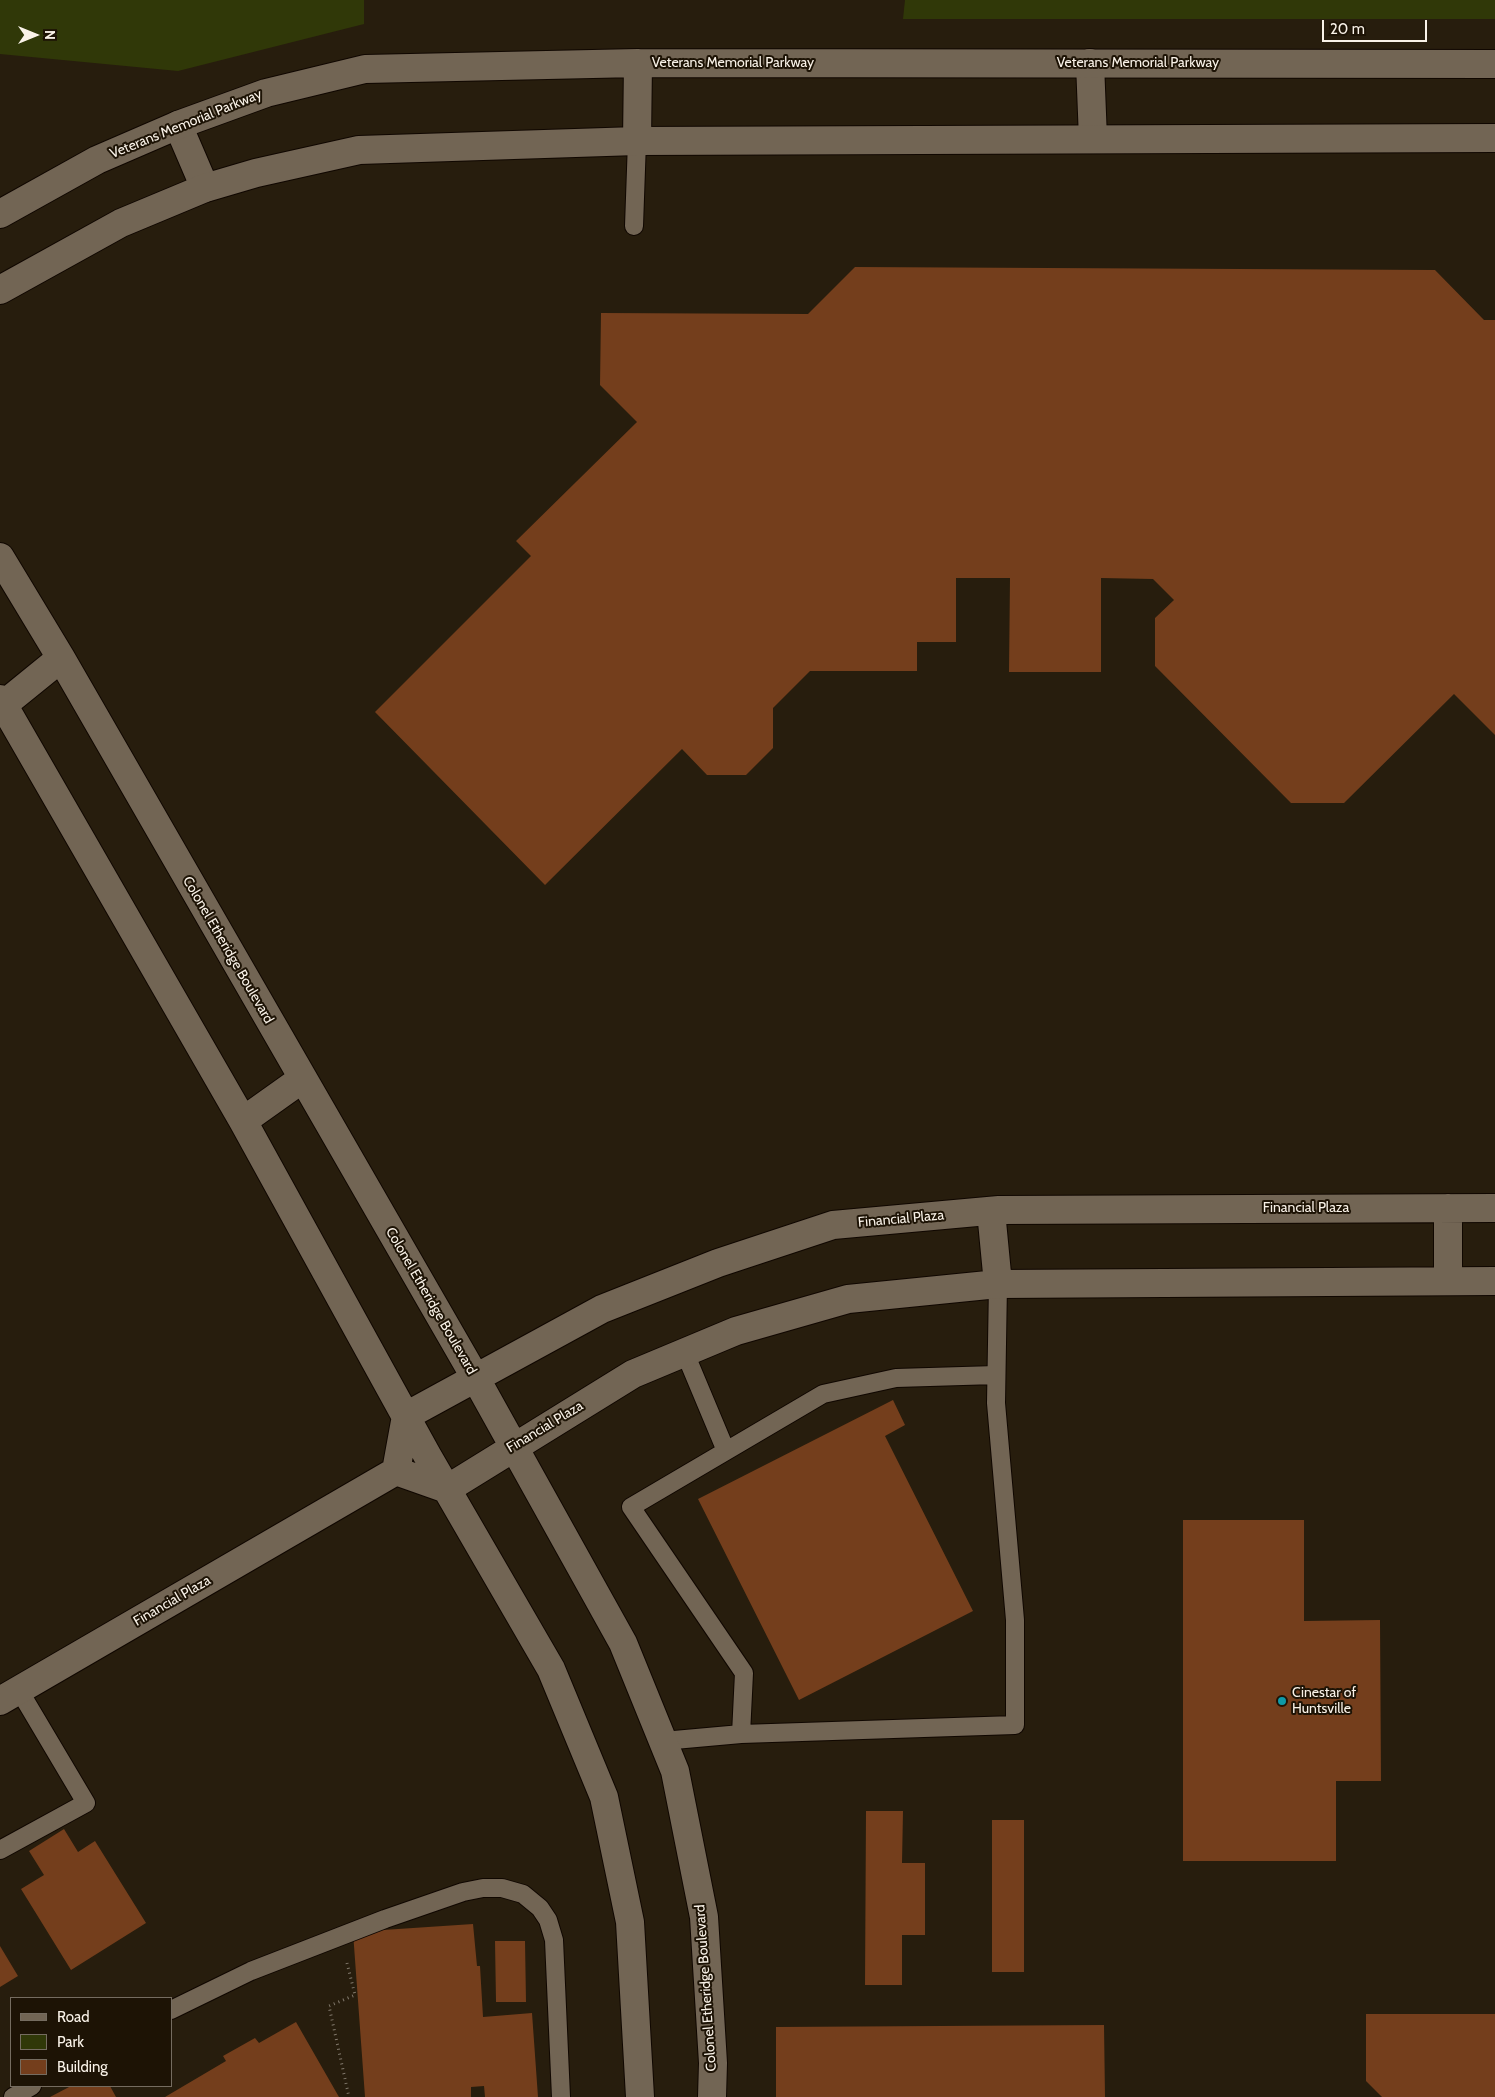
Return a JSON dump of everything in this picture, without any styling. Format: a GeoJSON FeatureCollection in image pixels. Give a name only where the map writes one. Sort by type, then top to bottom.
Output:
{"type":"FeatureCollection","features":[{"type":"Feature","properties":{"kind":"street","name":"Veterans Memorial Parkway"},"geometry":{"type":"LineString","coordinates":[[0,214],[97,160],[178,125],[266,92],[365,69],[638,63],[1495,64]]}},
{"type":"Feature","properties":{"kind":"street"},"geometry":{"type":"LineString","coordinates":[[637,141],[638,63]]}},
{"type":"Feature","properties":{"kind":"street"},"geometry":{"type":"LineString","coordinates":[[1090,63],[1092,139]]}},
{"type":"Feature","properties":{"kind":"street"},"geometry":{"type":"LineString","coordinates":[[178,125],[205,188]]}},
{"type":"Feature","properties":{"kind":"street"},"geometry":{"type":"LineString","coordinates":[[0,290],[121,223],[205,188],[256,173],[359,150],[637,141],[1495,138]]}},
{"type":"Feature","properties":{"kind":"street","name":"Colonel Etheridge Boulevard"},"geometry":{"type":"LineString","coordinates":[[0,557],[61,658],[475,1377],[624,1643],[675,1771],[704,1917],[713,2063],[712,2097]]}},
{"type":"Feature","properties":{"kind":"street"},"geometry":{"type":"LineString","coordinates":[[61,658],[2,702],[243,1120],[406,1416],[551,1669],[604,1797],[630,1922],[640,2097]]}},
{"type":"Feature","properties":{"kind":"street"},"geometry":{"type":"LineString","coordinates":[[243,1120],[302,1079]]}},
{"type":"Feature","properties":{"kind":"street"},"geometry":{"type":"LineString","coordinates":[[1448,1208],[1448,1281]]}},
{"type":"Feature","properties":{"kind":"street","name":"Financial Plaza"},"geometry":{"type":"LineString","coordinates":[[406,1416],[602,1309],[718,1262],[833,1225],[991,1211],[1495,1208]]}},
{"type":"Feature","properties":{"kind":"street"},"geometry":{"type":"LineString","coordinates":[[991,1211],[998,1284]]}},
{"type":"Feature","properties":{"kind":"street","name":"Financial Plaza"},"geometry":{"type":"LineString","coordinates":[[447,1489],[513,1446],[633,1374],[736,1332],[848,1299],[998,1284],[1495,1281]]}},
{"type":"Feature","properties":{"kind":"street"},"geometry":{"type":"LineString","coordinates":[[406,1416],[396,1472],[447,1489]]}},
{"type":"Feature","properties":{"kind":"street","name":"Financial Plaza"},"geometry":{"type":"LineString","coordinates":[[9,1695],[396,1472]]}},
{"type":"Feature","properties":{"kind":"lane"},"geometry":{"type":"LineString","coordinates":[[634,226],[637,141]]}},
{"type":"Feature","properties":{"kind":"lane"},"geometry":{"type":"LineString","coordinates":[[662,1741],[741,1734],[1015,1725],[1015,1620],[996,1403],[998,1284]]}},
{"type":"Feature","properties":{"kind":"lane"},"geometry":{"type":"LineString","coordinates":[[685,1353],[726,1451]]}},
{"type":"Feature","properties":{"kind":"lane"},"geometry":{"type":"LineString","coordinates":[[741,1734],[744,1673],[631,1507],[823,1394],[896,1378],[996,1375]]}},
{"type":"Feature","properties":{"kind":"lane"},"geometry":{"type":"LineString","coordinates":[[0,1850],[86,1803],[9,1695]]}},
{"type":"Feature","properties":{"kind":"lane"},"geometry":{"type":"LineString","coordinates":[[172,2010],[250,1971],[339,1936],[463,1892],[483,1888],[502,1888],[523,1894],[540,1908],[548,1920],[554,1940],[561,2097]]}},
{"type":"Feature","properties":{"kind":"lane"},"geometry":{"type":"LineString","coordinates":[[13,2097],[30,2087]]}},
{"type":"Feature","properties":{"kind":"path"},"geometry":{"type":"LineString","coordinates":[[339,1936],[356,1994],[329,2006],[349,2097]]}},
{"type":"Feature","properties":{"kind":"green space"},"geometry":{"type":"Polygon","coordinates":[[[0,0],[364,0],[364,24],[178,71],[0,54],[0,0]]]}},
{"type":"Feature","properties":{"kind":"green space"},"geometry":{"type":"Polygon","coordinates":[[[905,0],[1495,0],[1495,19],[903,19],[905,0]]]}},
{"type":"Feature","properties":{"kind":"building"},"geometry":{"type":"Polygon","coordinates":[[[855,267],[1435,270],[1484,320],[1495,320],[1495,735],[1454,694],[1344,803],[1291,803],[1155,666],[1155,618],[1174,600],[1153,579],[1101,578],[1101,672],[1009,672],[1010,578],[956,578],[956,642],[917,642],[917,671],[810,671],[773,708],[773,748],[746,775],[707,775],[682,749],[545,885],[375,712],[531,556],[516,541],[637,422],[600,385],[601,313],[808,314],[855,267]]]}},
{"type":"Feature","properties":{"kind":"building"},"geometry":{"type":"Polygon","coordinates":[[[893,1400],[905,1425],[885,1436],[973,1611],[799,1700],[698,1499],[893,1400]]]}},
{"type":"Feature","properties":{"kind":"building","name":"Cinestar of Huntsville"},"geometry":{"type":"Polygon","coordinates":[[[1183,1520],[1304,1520],[1304,1621],[1380,1620],[1381,1781],[1336,1781],[1336,1861],[1183,1861],[1183,1520]]]}},
{"type":"Feature","properties":{"kind":"building"},"geometry":{"type":"Polygon","coordinates":[[[866,1811],[903,1811],[902,1863],[925,1863],[925,1935],[902,1935],[902,1985],[865,1985],[866,1811]]]}},
{"type":"Feature","properties":{"kind":"building"},"geometry":{"type":"Polygon","coordinates":[[[992,1820],[1024,1820],[1024,1972],[992,1972],[992,1820]]]}},
{"type":"Feature","properties":{"kind":"building"},"geometry":{"type":"Polygon","coordinates":[[[64,1829],[78,1852],[95,1841],[146,1923],[71,1970],[21,1889],[44,1875],[29,1851],[64,1829]]]}},
{"type":"Feature","properties":{"kind":"building"},"geometry":{"type":"Polygon","coordinates":[[[473,1924],[477,1966],[480,1966],[483,2017],[532,2013],[538,2097],[485,2097],[484,2086],[471,2087],[471,2097],[365,2097],[353,1932],[473,1924]]]}},
{"type":"Feature","properties":{"kind":"building"},"geometry":{"type":"Polygon","coordinates":[[[495,1941],[525,1941],[526,2002],[496,2002],[495,1941]]]}},
{"type":"Feature","properties":{"kind":"building"},"geometry":{"type":"Polygon","coordinates":[[[0,1946],[18,1976],[0,1987],[0,1946]]]}},
{"type":"Feature","properties":{"kind":"building"},"geometry":{"type":"Polygon","coordinates":[[[1366,2014],[1495,2014],[1495,2097],[1382,2097],[1366,2081],[1366,2014]]]}},
{"type":"Feature","properties":{"kind":"building"},"geometry":{"type":"Polygon","coordinates":[[[296,2022],[339,2097],[165,2097],[226,2061],[223,2056],[255,2038],[259,2043],[296,2022]]]}},
{"type":"Feature","properties":{"kind":"building"},"geometry":{"type":"Polygon","coordinates":[[[1104,2025],[1105,2097],[776,2097],[776,2027],[1104,2025]]]}},
{"type":"Feature","properties":{"kind":"building"},"geometry":{"type":"Polygon","coordinates":[[[69,2087],[111,2087],[116,2097],[50,2097],[69,2087]]]}},
{"type":"Feature","properties":{"kind":"place","name":"Cinestar of Huntsville"},"geometry":{"type":"Point","coordinates":[1282,1701]}}]}
